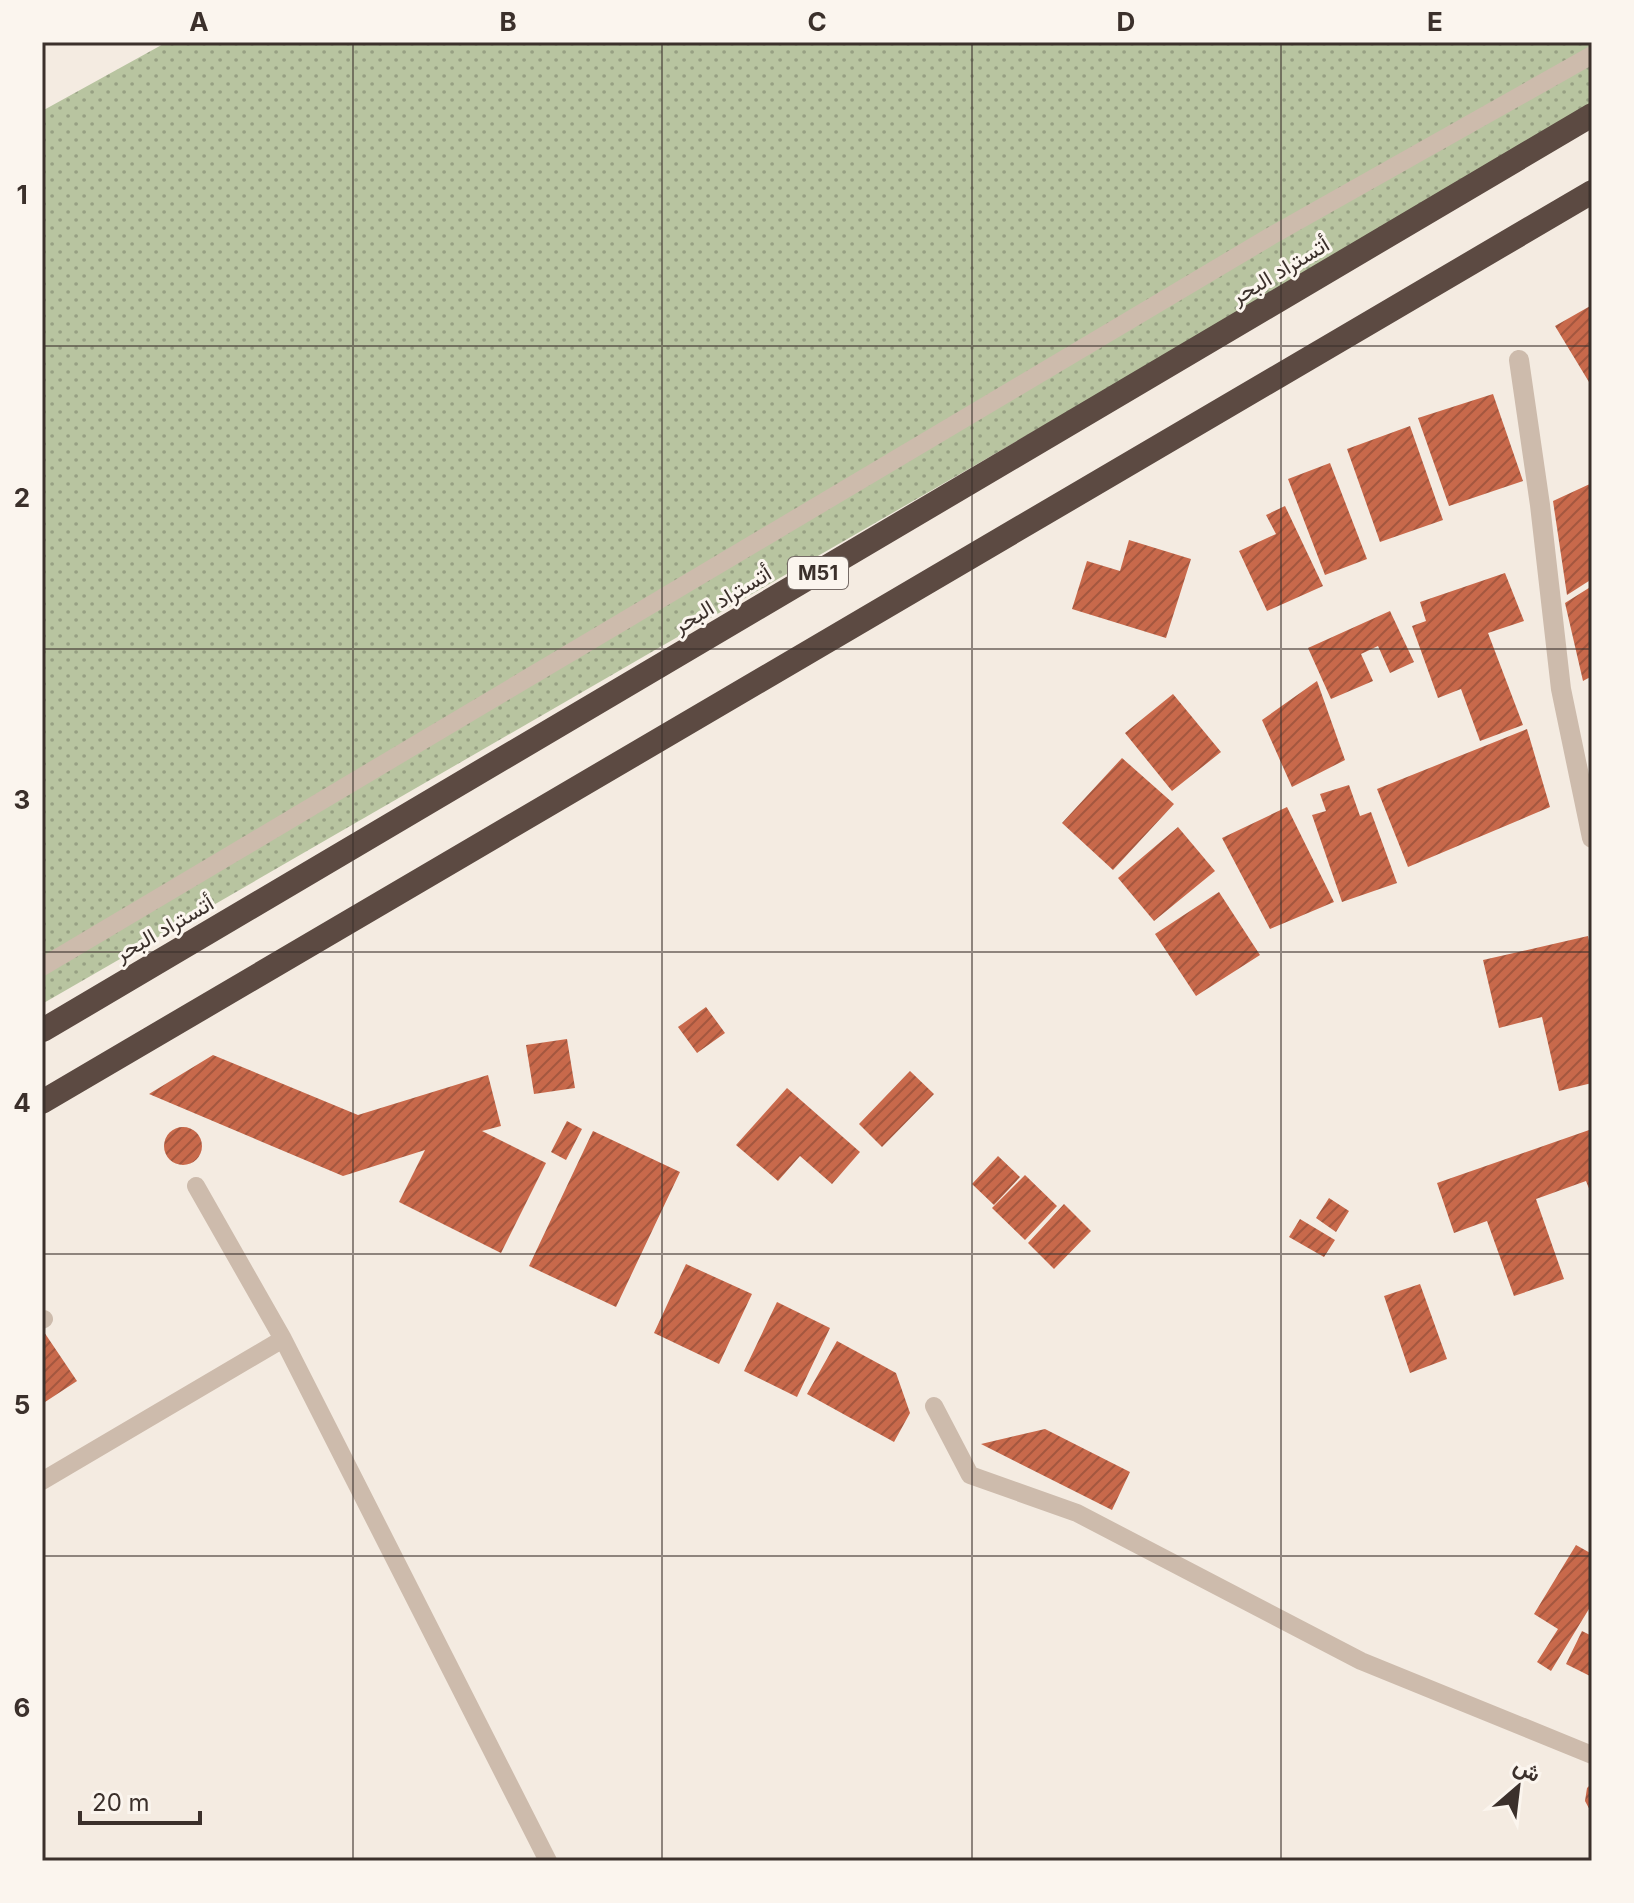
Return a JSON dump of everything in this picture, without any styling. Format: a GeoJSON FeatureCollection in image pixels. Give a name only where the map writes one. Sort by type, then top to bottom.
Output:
{"type":"FeatureCollection","features":[{"type":"Feature","properties":{"kind":"highway","name":"أتستراد البحر"},"geometry":{"type":"LineString","coordinates":[[43,1030],[1592,115]]}},
{"type":"Feature","properties":{"kind":"highway"},"geometry":{"type":"LineString","coordinates":[[42,1102],[1592,192]]}},
{"type":"Feature","properties":{"kind":"street"},"geometry":{"type":"LineString","coordinates":[[1519,360],[1540,505],[1561,689],[1592,838]]}},
{"type":"Feature","properties":{"kind":"lane"},"geometry":{"type":"LineString","coordinates":[[42,967],[1271,236],[1592,55]]}},
{"type":"Feature","properties":{"kind":"lane"},"geometry":{"type":"LineString","coordinates":[[196,1186],[283,1339],[548,1861]]}},
{"type":"Feature","properties":{"kind":"lane"},"geometry":{"type":"LineString","coordinates":[[42,1481],[283,1339]]}},
{"type":"Feature","properties":{"kind":"lane"},"geometry":{"type":"LineString","coordinates":[[934,1406],[970,1475],[1077,1513],[1361,1661],[1592,1755]]}},
{"type":"Feature","properties":{"kind":"green space"},"geometry":{"type":"Polygon","coordinates":[[[167,42],[1592,42],[1592,109],[42,1004],[42,111],[167,42]]]}},
{"type":"Feature","properties":{"kind":"building"},"geometry":{"type":"Polygon","coordinates":[[[1592,305],[1592,387],[1555,326],[1592,305]]]}},
{"type":"Feature","properties":{"kind":"building"},"geometry":{"type":"Polygon","coordinates":[[[1493,394],[1523,481],[1449,506],[1418,418],[1493,394]]]}},
{"type":"Feature","properties":{"kind":"building"},"geometry":{"type":"Polygon","coordinates":[[[1410,426],[1443,520],[1380,542],[1347,449],[1410,426]]]}},
{"type":"Feature","properties":{"kind":"building"},"geometry":{"type":"Polygon","coordinates":[[[1330,463],[1367,559],[1325,575],[1288,479],[1330,463]]]}},
{"type":"Feature","properties":{"kind":"building"},"geometry":{"type":"Polygon","coordinates":[[[1592,483],[1592,579],[1567,595],[1553,501],[1592,483]]]}},
{"type":"Feature","properties":{"kind":"building"},"geometry":{"type":"Polygon","coordinates":[[[1285,506],[1323,586],[1267,611],[1239,551],[1276,534],[1266,515],[1285,506]]]}},
{"type":"Feature","properties":{"kind":"building"},"geometry":{"type":"Polygon","coordinates":[[[1129,540],[1191,559],[1166,638],[1072,609],[1087,561],[1120,571],[1129,540]]]}},
{"type":"Feature","properties":{"kind":"building"},"geometry":{"type":"Polygon","coordinates":[[[1505,573],[1524,621],[1488,633],[1523,725],[1480,741],[1461,689],[1438,698],[1412,626],[1426,621],[1420,602],[1505,573]]]}},
{"type":"Feature","properties":{"kind":"building"},"geometry":{"type":"Polygon","coordinates":[[[1592,586],[1592,676],[1583,681],[1565,603],[1592,586]]]}},
{"type":"Feature","properties":{"kind":"building"},"geometry":{"type":"Polygon","coordinates":[[[1390,611],[1414,662],[1390,673],[1378,646],[1361,654],[1373,681],[1331,699],[1308,648],[1390,611]]]}},
{"type":"Feature","properties":{"kind":"building"},"geometry":{"type":"Polygon","coordinates":[[[1317,681],[1345,760],[1292,787],[1262,720],[1317,681]]]}},
{"type":"Feature","properties":{"kind":"building"},"geometry":{"type":"Polygon","coordinates":[[[1173,694],[1221,752],[1172,791],[1125,733],[1173,694]]]}},
{"type":"Feature","properties":{"kind":"building"},"geometry":{"type":"Polygon","coordinates":[[[1527,729],[1550,807],[1408,867],[1377,789],[1527,729]]]}},
{"type":"Feature","properties":{"kind":"building"},"geometry":{"type":"Polygon","coordinates":[[[1122,758],[1174,804],[1113,870],[1062,823],[1122,758]]]}},
{"type":"Feature","properties":{"kind":"building"},"geometry":{"type":"Polygon","coordinates":[[[1349,785],[1360,816],[1371,812],[1397,883],[1342,902],[1312,815],[1326,811],[1320,794],[1349,785]]]}},
{"type":"Feature","properties":{"kind":"building"},"geometry":{"type":"Polygon","coordinates":[[[1287,807],[1334,902],[1270,929],[1222,838],[1287,807]]]}},
{"type":"Feature","properties":{"kind":"building"},"geometry":{"type":"Polygon","coordinates":[[[1178,827],[1215,871],[1154,921],[1118,878],[1178,827]]]}},
{"type":"Feature","properties":{"kind":"building"},"geometry":{"type":"Polygon","coordinates":[[[1219,892],[1260,955],[1196,996],[1155,934],[1219,892]]]}},
{"type":"Feature","properties":{"kind":"building"},"geometry":{"type":"Polygon","coordinates":[[[1588,936],[1592,955],[1592,1083],[1559,1091],[1542,1017],[1499,1028],[1483,960],[1588,936]]]}},
{"type":"Feature","properties":{"kind":"building"},"geometry":{"type":"Polygon","coordinates":[[[706,1007],[725,1033],[697,1053],[678,1027],[706,1007]]]}},
{"type":"Feature","properties":{"kind":"building"},"geometry":{"type":"Polygon","coordinates":[[[567,1039],[575,1088],[534,1094],[526,1045],[567,1039]]]}},
{"type":"Feature","properties":{"kind":"building"},"geometry":{"type":"Polygon","coordinates":[[[213,1055],[358,1115],[488,1075],[501,1126],[482,1131],[546,1163],[501,1253],[399,1202],[425,1150],[343,1176],[149,1094],[213,1055]]]}},
{"type":"Feature","properties":{"kind":"building"},"geometry":{"type":"Polygon","coordinates":[[[910,1071],[934,1094],[882,1147],[859,1124],[910,1071]]]}},
{"type":"Feature","properties":{"kind":"building"},"geometry":{"type":"Polygon","coordinates":[[[787,1088],[860,1152],[832,1184],[800,1156],[778,1181],[736,1145],[787,1088]]]}},
{"type":"Feature","properties":{"kind":"building"},"geometry":{"type":"Polygon","coordinates":[[[567,1121],[582,1129],[566,1160],[551,1152],[567,1121]]]}},
{"type":"Feature","properties":{"kind":"building"},"geometry":{"type":"Polygon","coordinates":[[[183,1127],[197,1132],[202,1146],[197,1160],[183,1165],[169,1160],[164,1146],[169,1132],[183,1127]]]}},
{"type":"Feature","properties":{"kind":"building"},"geometry":{"type":"Polygon","coordinates":[[[1592,1129],[1592,1196],[1586,1181],[1536,1199],[1564,1279],[1514,1296],[1487,1221],[1454,1233],[1437,1183],[1592,1129]]]}},
{"type":"Feature","properties":{"kind":"building"},"geometry":{"type":"Polygon","coordinates":[[[593,1131],[680,1172],[616,1307],[529,1266],[593,1131]]]}},
{"type":"Feature","properties":{"kind":"building"},"geometry":{"type":"Polygon","coordinates":[[[998,1156],[1020,1177],[994,1205],[972,1184],[998,1156]]]}},
{"type":"Feature","properties":{"kind":"building"},"geometry":{"type":"Polygon","coordinates":[[[1025,1175],[1057,1206],[1025,1240],[992,1208],[1025,1175]]]}},
{"type":"Feature","properties":{"kind":"building"},"geometry":{"type":"Polygon","coordinates":[[[1329,1198],[1349,1211],[1336,1232],[1316,1218],[1329,1198]]]}},
{"type":"Feature","properties":{"kind":"building"},"geometry":{"type":"Polygon","coordinates":[[[1064,1204],[1091,1231],[1054,1269],[1028,1243],[1064,1204]]]}},
{"type":"Feature","properties":{"kind":"building"},"geometry":{"type":"Polygon","coordinates":[[[1300,1219],[1335,1240],[1324,1257],[1289,1237],[1300,1219]]]}},
{"type":"Feature","properties":{"kind":"building"},"geometry":{"type":"Polygon","coordinates":[[[686,1264],[752,1294],[719,1364],[654,1333],[686,1264]]]}},
{"type":"Feature","properties":{"kind":"building"},"geometry":{"type":"Polygon","coordinates":[[[1420,1284],[1447,1359],[1410,1373],[1384,1296],[1420,1284]]]}},
{"type":"Feature","properties":{"kind":"building"},"geometry":{"type":"Polygon","coordinates":[[[777,1302],[830,1328],[797,1397],[744,1371],[777,1302]]]}},
{"type":"Feature","properties":{"kind":"building"},"geometry":{"type":"Polygon","coordinates":[[[42,1333],[77,1381],[42,1404],[42,1333]]]}},
{"type":"Feature","properties":{"kind":"building"},"geometry":{"type":"Polygon","coordinates":[[[837,1341],[896,1373],[910,1413],[894,1442],[807,1394],[837,1341]]]}},
{"type":"Feature","properties":{"kind":"building"},"geometry":{"type":"Polygon","coordinates":[[[1045,1429],[1130,1472],[1112,1510],[981,1444],[1045,1429]]]}},
{"type":"Feature","properties":{"kind":"building"},"geometry":{"type":"Polygon","coordinates":[[[1576,1545],[1592,1554],[1592,1604],[1551,1671],[1537,1662],[1558,1629],[1534,1614],[1576,1545]]]}},
{"type":"Feature","properties":{"kind":"building"},"geometry":{"type":"Polygon","coordinates":[[[1582,1631],[1592,1636],[1592,1677],[1566,1664],[1582,1631]]]}},
{"type":"Feature","properties":{"kind":"building"},"geometry":{"type":"Polygon","coordinates":[[[1592,1783],[1592,1814],[1585,1801],[1587,1788],[1592,1783]]]}}]}
